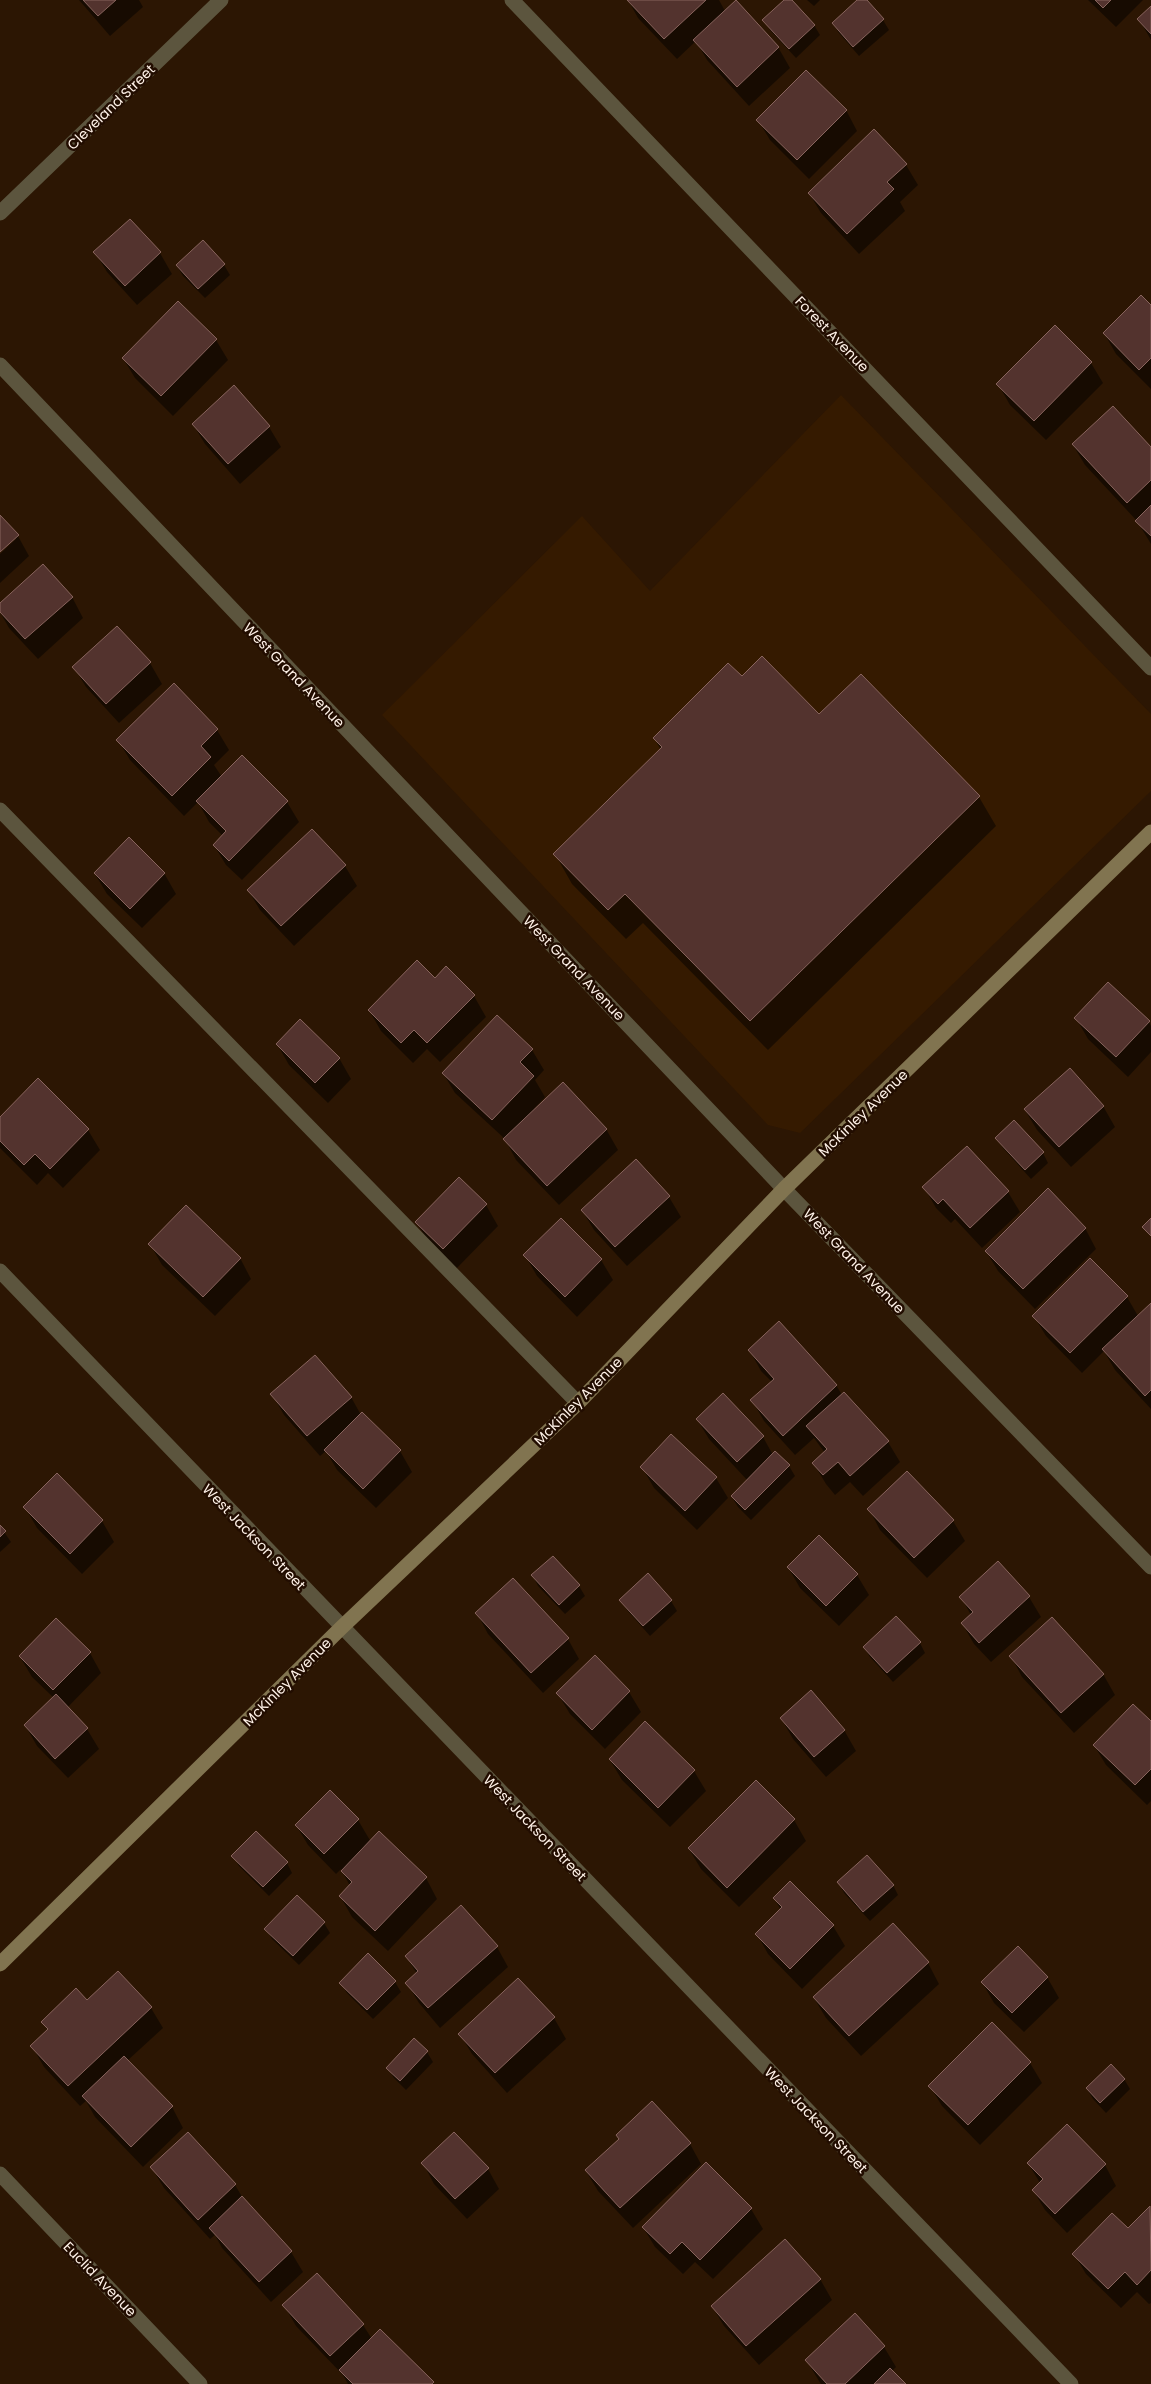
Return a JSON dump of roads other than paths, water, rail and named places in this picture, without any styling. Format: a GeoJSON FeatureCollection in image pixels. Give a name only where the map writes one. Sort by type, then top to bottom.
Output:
{"type":"FeatureCollection","features":[{"type":"Feature","properties":{"kind":"street","name":"Cleveland Street"},"geometry":{"type":"LineString","coordinates":[[0,213],[221,0]]}},
{"type":"Feature","properties":{"kind":"street","name":"Forest Avenue"},"geometry":{"type":"LineString","coordinates":[[512,0],[1151,668]]}},
{"type":"Feature","properties":{"kind":"street","name":"West Grand Avenue"},"geometry":{"type":"LineString","coordinates":[[0,366],[784,1189],[1151,1567]]}},
{"type":"Feature","properties":{"kind":"street"},"geometry":{"type":"LineString","coordinates":[[0,810],[578,1403]]}},
{"type":"Feature","properties":{"kind":"street","name":"McKinley Avenue"},"geometry":{"type":"LineString","coordinates":[[0,1964],[341,1628],[578,1403],[784,1189],[1151,832]]}},
{"type":"Feature","properties":{"kind":"street","name":"West Jackson Street"},"geometry":{"type":"LineString","coordinates":[[0,1271],[341,1628],[1072,2384]]}},
{"type":"Feature","properties":{"kind":"street","name":"Euclid Avenue"},"geometry":{"type":"LineString","coordinates":[[0,2174],[200,2384]]}}]}
